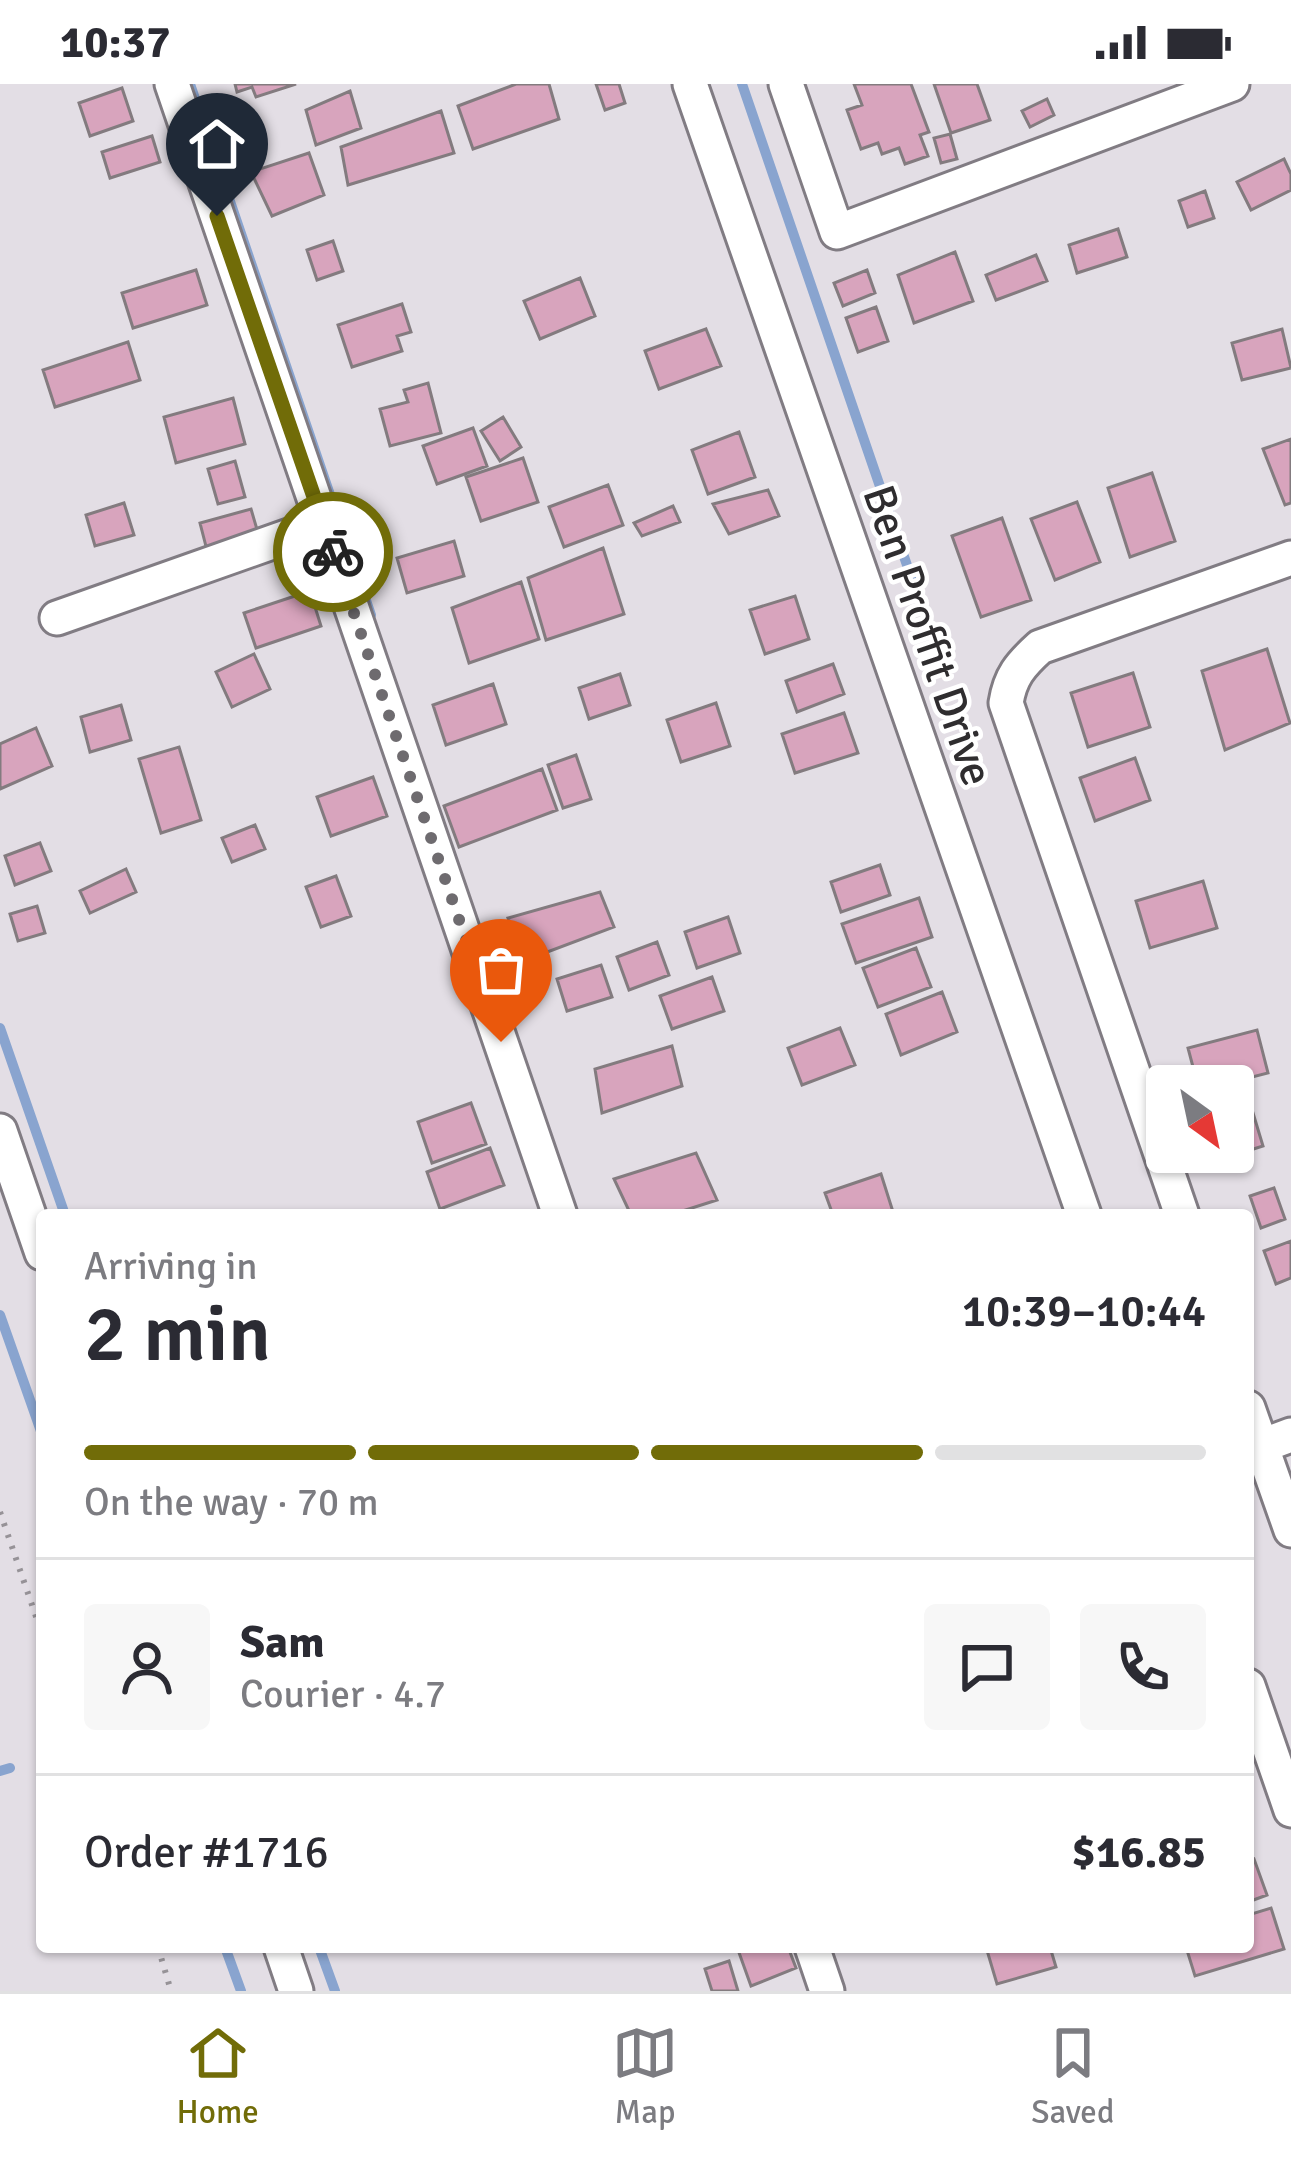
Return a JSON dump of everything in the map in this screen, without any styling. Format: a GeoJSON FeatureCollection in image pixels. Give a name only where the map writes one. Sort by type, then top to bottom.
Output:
{"type":"FeatureCollection","features":[{"type":"Feature","properties":{"kind":"street"},"geometry":{"type":"LineString","coordinates":[[172,84],[558,1209]]}},
{"type":"Feature","properties":{"kind":"street","name":"Ben Proffit Drive"},"geometry":{"type":"LineString","coordinates":[[690,84],[1082,1209]]}},
{"type":"Feature","properties":{"kind":"street"},"geometry":{"type":"LineString","coordinates":[[786,84],[837,232],[1232,84]]}},
{"type":"Feature","properties":{"kind":"street"},"geometry":{"type":"LineString","coordinates":[[57,618],[323,524]]}},
{"type":"Feature","properties":{"kind":"street"},"geometry":{"type":"LineString","coordinates":[[1180,1209],[1006,704],[1009,686],[1016,669],[1040,647],[1291,558]]}},
{"type":"Feature","properties":{"kind":"street"},"geometry":{"type":"LineString","coordinates":[[0,1131],[36,1236]]}},
{"type":"Feature","properties":{"kind":"street"},"geometry":{"type":"LineString","coordinates":[[1254,1415],[1276,1440],[1291,1530]]}},
{"type":"Feature","properties":{"kind":"street"},"geometry":{"type":"LineString","coordinates":[[1254,1703],[1291,1810]]}},
{"type":"Feature","properties":{"kind":"street"},"geometry":{"type":"LineString","coordinates":[[283,1953],[296,1991]]}},
{"type":"Feature","properties":{"kind":"street"},"geometry":{"type":"LineString","coordinates":[[814,1953],[827,1991]]}},
{"type":"Feature","properties":{"kind":"path"},"geometry":{"type":"LineString","coordinates":[[0,1512],[36,1617]]}},
{"type":"Feature","properties":{"kind":"path"},"geometry":{"type":"LineString","coordinates":[[160,1953],[171,1991]]}},
{"type":"Feature","properties":{"kind":"building"},"geometry":{"type":"Polygon","coordinates":[[[235,84],[296,84],[256,97],[252,87],[237,92],[235,84]]]}},
{"type":"Feature","properties":{"kind":"building"},"geometry":{"type":"Polygon","coordinates":[[[516,84],[549,84],[559,119],[473,149],[458,106],[516,84]]]}},
{"type":"Feature","properties":{"kind":"building"},"geometry":{"type":"Polygon","coordinates":[[[596,84],[619,84],[625,103],[605,110],[596,84]]]}},
{"type":"Feature","properties":{"kind":"building"},"geometry":{"type":"Polygon","coordinates":[[[854,84],[911,84],[929,132],[920,135],[928,156],[905,164],[899,148],[882,154],[878,143],[861,149],[847,110],[862,105],[854,84]]]}},
{"type":"Feature","properties":{"kind":"building"},"geometry":{"type":"Polygon","coordinates":[[[934,84],[977,84],[990,120],[951,133],[934,84]]]}},
{"type":"Feature","properties":{"kind":"building"},"geometry":{"type":"Polygon","coordinates":[[[122,88],[133,121],[90,136],[79,103],[122,88]]]}},
{"type":"Feature","properties":{"kind":"building"},"geometry":{"type":"Polygon","coordinates":[[[350,91],[361,128],[316,145],[306,110],[350,91]]]}},
{"type":"Feature","properties":{"kind":"building"},"geometry":{"type":"Polygon","coordinates":[[[1047,99],[1054,115],[1030,127],[1022,111],[1047,99]]]}},
{"type":"Feature","properties":{"kind":"building"},"geometry":{"type":"Polygon","coordinates":[[[441,111],[454,153],[348,185],[341,147],[441,111]]]}},
{"type":"Feature","properties":{"kind":"building"},"geometry":{"type":"Polygon","coordinates":[[[950,134],[957,159],[941,163],[934,138],[950,134]]]}},
{"type":"Feature","properties":{"kind":"building"},"geometry":{"type":"Polygon","coordinates":[[[152,136],[160,162],[110,178],[102,152],[152,136]]]}},
{"type":"Feature","properties":{"kind":"building"},"geometry":{"type":"Polygon","coordinates":[[[309,153],[324,195],[272,216],[251,172],[309,153]]]}},
{"type":"Feature","properties":{"kind":"building"},"geometry":{"type":"Polygon","coordinates":[[[1284,159],[1291,190],[1251,210],[1237,182],[1284,159]]]}},
{"type":"Feature","properties":{"kind":"building"},"geometry":{"type":"Polygon","coordinates":[[[1205,191],[1214,218],[1188,227],[1179,201],[1205,191]]]}},
{"type":"Feature","properties":{"kind":"building"},"geometry":{"type":"Polygon","coordinates":[[[1118,229],[1127,257],[1077,273],[1069,245],[1118,229]]]}},
{"type":"Feature","properties":{"kind":"building"},"geometry":{"type":"Polygon","coordinates":[[[333,241],[343,271],[317,280],[307,250],[333,241]]]}},
{"type":"Feature","properties":{"kind":"building"},"geometry":{"type":"Polygon","coordinates":[[[955,252],[973,301],[914,323],[898,275],[955,252]]]}},
{"type":"Feature","properties":{"kind":"building"},"geometry":{"type":"Polygon","coordinates":[[[1036,255],[1047,281],[996,300],[986,275],[1036,255]]]}},
{"type":"Feature","properties":{"kind":"building"},"geometry":{"type":"Polygon","coordinates":[[[196,270],[207,305],[133,328],[122,293],[196,270]]]}},
{"type":"Feature","properties":{"kind":"building"},"geometry":{"type":"Polygon","coordinates":[[[867,270],[875,293],[843,306],[834,283],[867,270]]]}},
{"type":"Feature","properties":{"kind":"building"},"geometry":{"type":"Polygon","coordinates":[[[580,278],[595,316],[540,339],[524,301],[580,278]]]}},
{"type":"Feature","properties":{"kind":"building"},"geometry":{"type":"Polygon","coordinates":[[[402,304],[411,332],[397,336],[402,351],[352,367],[338,325],[402,304]]]}},
{"type":"Feature","properties":{"kind":"building"},"geometry":{"type":"Polygon","coordinates":[[[876,307],[888,341],[858,352],[846,318],[876,307]]]}},
{"type":"Feature","properties":{"kind":"building"},"geometry":{"type":"Polygon","coordinates":[[[706,329],[721,366],[659,389],[645,351],[706,329]]]}},
{"type":"Feature","properties":{"kind":"building"},"geometry":{"type":"Polygon","coordinates":[[[1282,329],[1291,368],[1242,380],[1232,343],[1282,329]]]}},
{"type":"Feature","properties":{"kind":"building"},"geometry":{"type":"Polygon","coordinates":[[[128,342],[140,380],[55,407],[43,370],[128,342]]]}},
{"type":"Feature","properties":{"kind":"building"},"geometry":{"type":"Polygon","coordinates":[[[428,383],[441,433],[390,446],[380,409],[408,402],[404,390],[428,383]]]}},
{"type":"Feature","properties":{"kind":"building"},"geometry":{"type":"Polygon","coordinates":[[[233,398],[245,444],[176,463],[164,417],[233,398]]]}},
{"type":"Feature","properties":{"kind":"building"},"geometry":{"type":"Polygon","coordinates":[[[503,417],[521,447],[500,461],[481,431],[503,417]]]}},
{"type":"Feature","properties":{"kind":"building"},"geometry":{"type":"Polygon","coordinates":[[[473,428],[487,466],[437,484],[423,446],[473,428]]]}},
{"type":"Feature","properties":{"kind":"building"},"geometry":{"type":"Polygon","coordinates":[[[739,432],[755,477],[708,494],[692,450],[739,432]]]}},
{"type":"Feature","properties":{"kind":"building"},"geometry":{"type":"Polygon","coordinates":[[[1291,439],[1291,503],[1285,505],[1263,449],[1291,439]]]}},
{"type":"Feature","properties":{"kind":"building"},"geometry":{"type":"Polygon","coordinates":[[[523,458],[538,502],[481,521],[466,477],[523,458]]]}},
{"type":"Feature","properties":{"kind":"building"},"geometry":{"type":"Polygon","coordinates":[[[235,461],[245,497],[218,504],[208,469],[235,461]]]}},
{"type":"Feature","properties":{"kind":"building"},"geometry":{"type":"Polygon","coordinates":[[[1152,473],[1175,541],[1130,557],[1108,488],[1152,473]]]}},
{"type":"Feature","properties":{"kind":"building"},"geometry":{"type":"Polygon","coordinates":[[[608,485],[623,525],[564,547],[549,507],[608,485]]]}},
{"type":"Feature","properties":{"kind":"building"},"geometry":{"type":"Polygon","coordinates":[[[768,490],[779,516],[729,534],[713,504],[768,490]]]}},
{"type":"Feature","properties":{"kind":"building"},"geometry":{"type":"Polygon","coordinates":[[[1077,502],[1100,562],[1055,580],[1031,519],[1077,502]]]}},
{"type":"Feature","properties":{"kind":"building"},"geometry":{"type":"Polygon","coordinates":[[[124,503],[134,535],[95,546],[86,515],[124,503]]]}},
{"type":"Feature","properties":{"kind":"building"},"geometry":{"type":"Polygon","coordinates":[[[673,506],[680,522],[642,536],[634,523],[673,506]]]}},
{"type":"Feature","properties":{"kind":"building"},"geometry":{"type":"Polygon","coordinates":[[[251,509],[261,543],[209,558],[200,523],[251,509]]]}},
{"type":"Feature","properties":{"kind":"building"},"geometry":{"type":"Polygon","coordinates":[[[1002,518],[1031,600],[981,617],[952,536],[1002,518]]]}},
{"type":"Feature","properties":{"kind":"building"},"geometry":{"type":"Polygon","coordinates":[[[454,541],[464,576],[407,593],[397,558],[454,541]]]}},
{"type":"Feature","properties":{"kind":"building"},"geometry":{"type":"Polygon","coordinates":[[[603,548],[624,614],[546,640],[528,578],[603,548]]]}},
{"type":"Feature","properties":{"kind":"building"},"geometry":{"type":"Polygon","coordinates":[[[521,582],[539,639],[469,663],[452,608],[521,582]]]}},
{"type":"Feature","properties":{"kind":"building"},"geometry":{"type":"Polygon","coordinates":[[[310,591],[321,626],[256,648],[244,613],[310,591]]]}},
{"type":"Feature","properties":{"kind":"building"},"geometry":{"type":"Polygon","coordinates":[[[795,596],[809,639],[765,654],[750,610],[795,596]]]}},
{"type":"Feature","properties":{"kind":"building"},"geometry":{"type":"Polygon","coordinates":[[[1267,649],[1290,723],[1225,750],[1202,671],[1267,649]]]}},
{"type":"Feature","properties":{"kind":"building"},"geometry":{"type":"Polygon","coordinates":[[[254,654],[270,689],[232,707],[216,672],[254,654]]]}},
{"type":"Feature","properties":{"kind":"building"},"geometry":{"type":"Polygon","coordinates":[[[833,664],[844,694],[797,712],[786,681],[833,664]]]}},
{"type":"Feature","properties":{"kind":"building"},"geometry":{"type":"Polygon","coordinates":[[[1133,673],[1150,727],[1088,747],[1071,693],[1133,673]]]}},
{"type":"Feature","properties":{"kind":"building"},"geometry":{"type":"Polygon","coordinates":[[[620,674],[630,705],[589,719],[579,688],[620,674]]]}},
{"type":"Feature","properties":{"kind":"building"},"geometry":{"type":"Polygon","coordinates":[[[493,684],[506,724],[446,745],[433,705],[493,684]]]}},
{"type":"Feature","properties":{"kind":"building"},"geometry":{"type":"Polygon","coordinates":[[[716,703],[730,746],[681,762],[667,720],[716,703]]]}},
{"type":"Feature","properties":{"kind":"building"},"geometry":{"type":"Polygon","coordinates":[[[121,705],[131,740],[90,752],[81,717],[121,705]]]}},
{"type":"Feature","properties":{"kind":"building"},"geometry":{"type":"Polygon","coordinates":[[[844,713],[858,753],[795,773],[782,734],[844,713]]]}},
{"type":"Feature","properties":{"kind":"building"},"geometry":{"type":"Polygon","coordinates":[[[36,728],[52,766],[0,789],[0,744],[36,728]]]}},
{"type":"Feature","properties":{"kind":"building"},"geometry":{"type":"Polygon","coordinates":[[[179,747],[201,820],[161,833],[139,759],[179,747]]]}},
{"type":"Feature","properties":{"kind":"building"},"geometry":{"type":"Polygon","coordinates":[[[576,755],[591,799],[563,808],[548,765],[576,755]]]}},
{"type":"Feature","properties":{"kind":"building"},"geometry":{"type":"Polygon","coordinates":[[[1135,758],[1150,800],[1095,821],[1080,778],[1135,758]]]}},
{"type":"Feature","properties":{"kind":"building"},"geometry":{"type":"Polygon","coordinates":[[[542,769],[557,810],[459,847],[444,806],[542,769]]]}},
{"type":"Feature","properties":{"kind":"building"},"geometry":{"type":"Polygon","coordinates":[[[373,777],[387,816],[331,836],[317,797],[373,777]]]}},
{"type":"Feature","properties":{"kind":"building"},"geometry":{"type":"Polygon","coordinates":[[[255,825],[265,849],[232,862],[222,838],[255,825]]]}},
{"type":"Feature","properties":{"kind":"building"},"geometry":{"type":"Polygon","coordinates":[[[40,843],[51,871],[15,885],[5,856],[40,843]]]}},
{"type":"Feature","properties":{"kind":"building"},"geometry":{"type":"Polygon","coordinates":[[[880,865],[890,895],[841,912],[831,882],[880,865]]]}},
{"type":"Feature","properties":{"kind":"building"},"geometry":{"type":"Polygon","coordinates":[[[126,869],[136,892],[90,913],[80,891],[126,869]]]}},
{"type":"Feature","properties":{"kind":"building"},"geometry":{"type":"Polygon","coordinates":[[[336,876],[351,916],[321,927],[306,887],[336,876]]]}},
{"type":"Feature","properties":{"kind":"building"},"geometry":{"type":"Polygon","coordinates":[[[1203,881],[1217,928],[1150,948],[1136,901],[1203,881]]]}},
{"type":"Feature","properties":{"kind":"building"},"geometry":{"type":"Polygon","coordinates":[[[600,892],[614,927],[526,960],[508,918],[600,892]]]}},
{"type":"Feature","properties":{"kind":"building"},"geometry":{"type":"Polygon","coordinates":[[[919,898],[932,937],[856,963],[842,924],[919,898]]]}},
{"type":"Feature","properties":{"kind":"building"},"geometry":{"type":"Polygon","coordinates":[[[37,906],[45,933],[18,941],[10,914],[37,906]]]}},
{"type":"Feature","properties":{"kind":"building"},"geometry":{"type":"Polygon","coordinates":[[[728,917],[740,953],[697,968],[685,932],[728,917]]]}},
{"type":"Feature","properties":{"kind":"building"},"geometry":{"type":"Polygon","coordinates":[[[657,942],[669,975],[629,990],[617,957],[657,942]]]}},
{"type":"Feature","properties":{"kind":"building"},"geometry":{"type":"Polygon","coordinates":[[[916,948],[931,987],[878,1007],[863,968],[916,948]]]}},
{"type":"Feature","properties":{"kind":"building"},"geometry":{"type":"Polygon","coordinates":[[[601,965],[612,997],[567,1011],[557,979],[601,965]]]}},
{"type":"Feature","properties":{"kind":"building"},"geometry":{"type":"Polygon","coordinates":[[[712,977],[724,1011],[672,1029],[660,996],[712,977]]]}},
{"type":"Feature","properties":{"kind":"building"},"geometry":{"type":"Polygon","coordinates":[[[942,992],[957,1032],[901,1055],[886,1014],[942,992]]]}},
{"type":"Feature","properties":{"kind":"building"},"geometry":{"type":"Polygon","coordinates":[[[840,1028],[855,1065],[802,1085],[788,1048],[840,1028]]]}},
{"type":"Feature","properties":{"kind":"building"},"geometry":{"type":"Polygon","coordinates":[[[1257,1030],[1268,1073],[1254,1077],[1254,1065],[1192,1065],[1188,1048],[1257,1030]]]}},
{"type":"Feature","properties":{"kind":"building"},"geometry":{"type":"Polygon","coordinates":[[[672,1046],[682,1086],[602,1113],[595,1069],[672,1046]]]}},
{"type":"Feature","properties":{"kind":"building"},"geometry":{"type":"Polygon","coordinates":[[[471,1103],[486,1144],[432,1163],[418,1122],[471,1103]]]}},
{"type":"Feature","properties":{"kind":"building"},"geometry":{"type":"Polygon","coordinates":[[[1254,1116],[1263,1146],[1254,1149],[1254,1116]]]}},
{"type":"Feature","properties":{"kind":"building"},"geometry":{"type":"Polygon","coordinates":[[[490,1148],[504,1185],[440,1209],[427,1172],[490,1148]]]}},
{"type":"Feature","properties":{"kind":"building"},"geometry":{"type":"Polygon","coordinates":[[[696,1153],[717,1200],[689,1209],[628,1209],[614,1179],[696,1153]]]}},
{"type":"Feature","properties":{"kind":"building"},"geometry":{"type":"Polygon","coordinates":[[[881,1174],[892,1209],[831,1209],[825,1193],[881,1174]]]}},
{"type":"Feature","properties":{"kind":"building"},"geometry":{"type":"Polygon","coordinates":[[[1274,1188],[1285,1219],[1261,1228],[1250,1196],[1274,1188]]]}},
{"type":"Feature","properties":{"kind":"building"},"geometry":{"type":"Polygon","coordinates":[[[1291,1241],[1291,1278],[1276,1284],[1264,1251],[1291,1241]]]}},
{"type":"Feature","properties":{"kind":"building"},"geometry":{"type":"Polygon","coordinates":[[[1254,1859],[1267,1895],[1254,1900],[1254,1859]]]}},
{"type":"Feature","properties":{"kind":"building"},"geometry":{"type":"Polygon","coordinates":[[[1271,1908],[1284,1949],[1195,1976],[1188,1953],[1254,1953],[1254,1913],[1271,1908]]]}},
{"type":"Feature","properties":{"kind":"building"},"geometry":{"type":"Polygon","coordinates":[[[739,1953],[790,1953],[796,1968],[751,1986],[739,1953]]]}},
{"type":"Feature","properties":{"kind":"building"},"geometry":{"type":"Polygon","coordinates":[[[988,1953],[1052,1953],[1056,1967],[997,1984],[988,1953]]]}},
{"type":"Feature","properties":{"kind":"building"},"geometry":{"type":"Polygon","coordinates":[[[729,1961],[738,1991],[712,1991],[705,1969],[729,1961]]]}},
{"type":"Feature","properties":{"kind":"waterway"},"geometry":{"type":"LineString","coordinates":[[190,84],[371,615]]}},
{"type":"Feature","properties":{"kind":"waterway"},"geometry":{"type":"LineString","coordinates":[[742,84],[921,606]]}},
{"type":"Feature","properties":{"kind":"waterway"},"geometry":{"type":"LineString","coordinates":[[0,1028],[63,1209]]}},
{"type":"Feature","properties":{"kind":"waterway"},"geometry":{"type":"LineString","coordinates":[[0,1315],[36,1417]]}},
{"type":"Feature","properties":{"kind":"waterway"},"geometry":{"type":"LineString","coordinates":[[0,1771],[10,1768]]}},
{"type":"Feature","properties":{"kind":"waterway"},"geometry":{"type":"LineString","coordinates":[[227,1953],[241,1991]]}},
{"type":"Feature","properties":{"kind":"waterway"},"geometry":{"type":"LineString","coordinates":[[321,1953],[335,1991]]}},
{"type":"Feature","properties":{"kind":"way so far"},"geometry":{"type":"LineString","coordinates":[[333,552],[501,1042]]}},
{"type":"Feature","properties":{"kind":"route"},"geometry":{"type":"LineString","coordinates":[[217,216],[333,552]]}}]}
